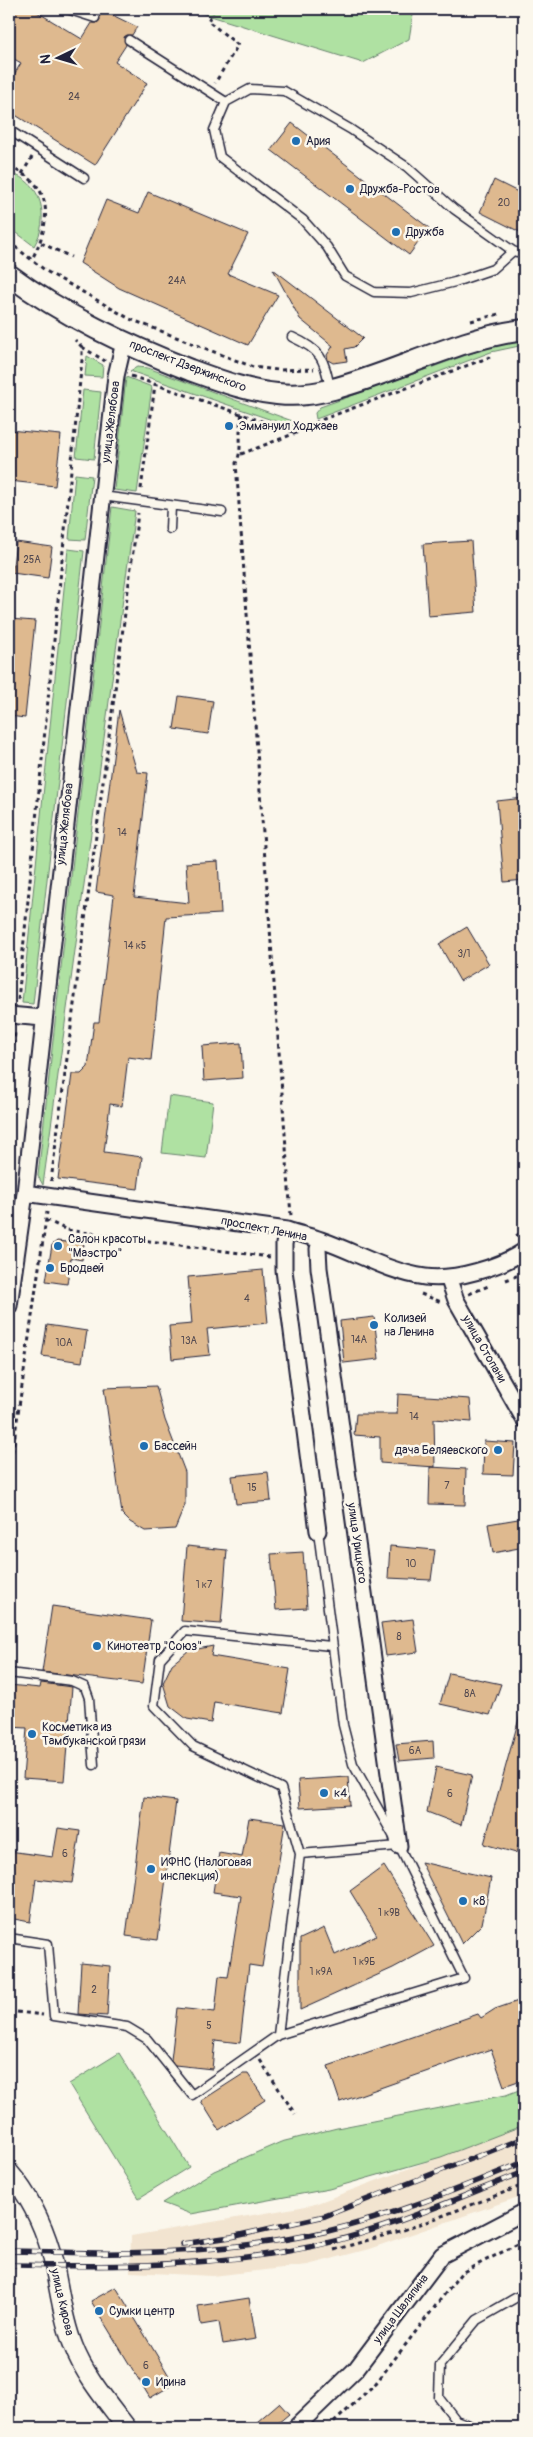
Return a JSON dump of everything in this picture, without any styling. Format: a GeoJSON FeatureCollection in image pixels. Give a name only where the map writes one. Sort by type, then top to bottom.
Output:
{"type":"FeatureCollection","features":[{"type":"Feature","properties":{"kind":"main road","name":"проспект Дзержинского"},"geometry":{"type":"LineString","coordinates":[[9,275],[34,294],[75,318],[124,342],[227,384],[254,391],[301,395],[330,390],[380,374],[464,342],[495,333],[524,330]]}},
{"type":"Feature","properties":{"kind":"street","name":"улица Желябова"},"geometry":{"type":"LineString","coordinates":[[9,1306],[24,1193],[116,376],[124,342]]}},
{"type":"Feature","properties":{"kind":"street"},"geometry":{"type":"LineString","coordinates":[[14,1015],[43,1018]]}},
{"type":"Feature","properties":{"kind":"street","name":"проспект Ленина"},"geometry":{"type":"LineString","coordinates":[[24,1193],[287,1230],[321,1240],[385,1267],[428,1278],[448,1276],[498,1265],[524,1251]]}},
{"type":"Feature","properties":{"kind":"street"},"geometry":{"type":"LineString","coordinates":[[287,1230],[284,1244],[284,1270],[318,1531]]}},
{"type":"Feature","properties":{"kind":"street","name":"улица Урицкого"},"geometry":{"type":"LineString","coordinates":[[321,1240],[318,1249],[319,1268],[399,1846]]}},
{"type":"Feature","properties":{"kind":"street","name":"улица Стопани"},"geometry":{"type":"LineString","coordinates":[[448,1276],[456,1300],[524,1419]]}},
{"type":"Feature","properties":{"kind":"street","name":"улица Кирова"},"geometry":{"type":"LineString","coordinates":[[9,2172],[22,2187],[40,2219],[51,2253],[64,2318],[73,2346],[90,2376],[127,2428]]}},
{"type":"Feature","properties":{"kind":"street","name":"улица Шаляпина"},"geometry":{"type":"LineString","coordinates":[[294,2428],[356,2369],[442,2255],[524,2212]]}},
{"type":"Feature","properties":{"kind":"lane"},"geometry":{"type":"LineString","coordinates":[[67,9],[95,18]]}},
{"type":"Feature","properties":{"kind":"lane"},"geometry":{"type":"LineString","coordinates":[[129,40],[226,102]]}},
{"type":"Feature","properties":{"kind":"lane"},"geometry":{"type":"LineString","coordinates":[[513,251],[493,269],[455,282],[411,293],[374,292],[345,276],[326,247],[303,220],[220,157],[214,130],[226,102],[250,89],[284,91],[350,129],[408,167],[454,209],[513,251],[524,254]]}},
{"type":"Feature","properties":{"kind":"lane"},"geometry":{"type":"LineString","coordinates":[[9,130],[84,178]]}},
{"type":"Feature","properties":{"kind":"lane"},"geometry":{"type":"LineString","coordinates":[[292,338],[312,346],[321,356],[326,368],[330,390]]}},
{"type":"Feature","properties":{"kind":"lane"},"geometry":{"type":"LineString","coordinates":[[102,496],[222,512]]}},
{"type":"Feature","properties":{"kind":"lane"},"geometry":{"type":"LineString","coordinates":[[170,506],[170,529]]}},
{"type":"Feature","properties":{"kind":"lane"},"geometry":{"type":"LineString","coordinates":[[9,1938],[48,1944],[54,2016],[127,2027],[147,2039],[192,2095],[278,2035],[464,1978],[399,1846],[353,1764],[342,1725],[318,1531]]}},
{"type":"Feature","properties":{"kind":"lane"},"geometry":{"type":"LineString","coordinates":[[278,2035],[300,1854],[281,1788],[193,1746],[154,1706],[160,1659],[185,1631],[331,1646]]}},
{"type":"Feature","properties":{"kind":"lane"},"geometry":{"type":"LineString","coordinates":[[9,1673],[72,1681],[85,1687],[90,1698],[94,1765]]}},
{"type":"Feature","properties":{"kind":"lane"},"geometry":{"type":"LineString","coordinates":[[300,1854],[399,1846]]}},
{"type":"Feature","properties":{"kind":"lane"},"geometry":{"type":"LineString","coordinates":[[476,2428],[456,2420],[439,2398],[440,2365],[477,2320],[524,2293]]}},
{"type":"Feature","properties":{"kind":"path"},"geometry":{"type":"LineString","coordinates":[[210,92],[238,45],[208,21],[214,9]]}},
{"type":"Feature","properties":{"kind":"path"},"geometry":{"type":"LineString","coordinates":[[22,174],[30,161]]}},
{"type":"Feature","properties":{"kind":"path"},"geometry":{"type":"LineString","coordinates":[[9,167],[30,179],[40,191],[46,207],[46,226],[32,259]]}},
{"type":"Feature","properties":{"kind":"path"},"geometry":{"type":"LineString","coordinates":[[9,242],[46,271],[130,319],[254,366],[292,371],[326,368]]}},
{"type":"Feature","properties":{"kind":"path"},"geometry":{"type":"LineString","coordinates":[[40,243],[71,257]]}},
{"type":"Feature","properties":{"kind":"path"},"geometry":{"type":"LineString","coordinates":[[465,322],[490,315],[507,313]]}},
{"type":"Feature","properties":{"kind":"path"},"geometry":{"type":"LineString","coordinates":[[69,336],[82,348],[106,361]]}},
{"type":"Feature","properties":{"kind":"path"},"geometry":{"type":"LineString","coordinates":[[9,1093],[15,1038],[14,1015],[82,348]]}},
{"type":"Feature","properties":{"kind":"path"},"geometry":{"type":"LineString","coordinates":[[241,454],[296,433],[321,420],[493,356]]}},
{"type":"Feature","properties":{"kind":"path"},"geometry":{"type":"LineString","coordinates":[[128,374],[296,433]]}},
{"type":"Feature","properties":{"kind":"path"},"geometry":{"type":"LineString","coordinates":[[51,1189],[71,1019],[155,384]]}},
{"type":"Feature","properties":{"kind":"path"},"geometry":{"type":"LineString","coordinates":[[242,414],[239,424],[241,454],[236,464],[291,1216],[299,1219]]}},
{"type":"Feature","properties":{"kind":"path"},"geometry":{"type":"LineString","coordinates":[[9,1037],[15,1038]]}},
{"type":"Feature","properties":{"kind":"path"},"geometry":{"type":"LineString","coordinates":[[9,1476],[48,1203]]}},
{"type":"Feature","properties":{"kind":"path"},"geometry":{"type":"LineString","coordinates":[[46,1220],[67,1230],[270,1257],[271,1266]]}},
{"type":"Feature","properties":{"kind":"path"},"geometry":{"type":"LineString","coordinates":[[511,1240],[524,1231]]}},
{"type":"Feature","properties":{"kind":"path"},"geometry":{"type":"LineString","coordinates":[[9,2011],[54,2016]]}},
{"type":"Feature","properties":{"kind":"path"},"geometry":{"type":"LineString","coordinates":[[255,2052],[295,2114]]}},
{"type":"Feature","properties":{"kind":"path"},"geometry":{"type":"LineString","coordinates":[[334,2250],[410,2228],[524,2185]]}},
{"type":"Feature","properties":{"kind":"path"},"geometry":{"type":"LineString","coordinates":[[328,2428],[376,2383],[461,2273],[524,2241]]}},
{"type":"Feature","properties":{"kind":"shaded area"},"geometry":{"type":"Polygon","coordinates":[[[524,2125],[524,2195],[369,2249],[308,2265],[213,2276],[130,2272],[131,2236],[312,2205],[524,2125]]]}},
{"type":"Feature","properties":{"kind":"green space"},"geometry":{"type":"Polygon","coordinates":[[[188,9],[414,9],[409,39],[363,63],[188,9]]]}},
{"type":"Feature","properties":{"kind":"green space"},"geometry":{"type":"Polygon","coordinates":[[[9,173],[20,177],[30,184],[40,202],[42,224],[34,246],[13,230],[12,218],[9,213],[9,173]]]}},
{"type":"Feature","properties":{"kind":"green space"},"geometry":{"type":"Polygon","coordinates":[[[524,338],[524,345],[491,352],[316,419],[315,413],[320,407],[489,347],[524,338]]]}},
{"type":"Feature","properties":{"kind":"green space"},"geometry":{"type":"Polygon","coordinates":[[[87,356],[103,365],[102,377],[85,376],[87,356]]]}},
{"type":"Feature","properties":{"kind":"green space"},"geometry":{"type":"Polygon","coordinates":[[[137,367],[148,368],[295,422],[295,428],[130,371],[137,367]]]}},
{"type":"Feature","properties":{"kind":"green space"},"geometry":{"type":"Polygon","coordinates":[[[126,377],[152,387],[137,493],[114,490],[126,377]]]}},
{"type":"Feature","properties":{"kind":"green space"},"geometry":{"type":"Polygon","coordinates":[[[83,390],[101,392],[94,459],[76,457],[83,390]]]}},
{"type":"Feature","properties":{"kind":"green space"},"geometry":{"type":"Polygon","coordinates":[[[75,474],[92,476],[85,540],[69,539],[75,474]]]}},
{"type":"Feature","properties":{"kind":"green space"},"geometry":{"type":"Polygon","coordinates":[[[112,507],[135,511],[43,1185],[38,1176],[112,507]]]}},
{"type":"Feature","properties":{"kind":"green space"},"geometry":{"type":"Polygon","coordinates":[[[68,549],[84,551],[33,1004],[22,1003],[68,549]]]}},
{"type":"Feature","properties":{"kind":"green space"},"geometry":{"type":"Polygon","coordinates":[[[169,1096],[213,1102],[206,1158],[162,1153],[169,1096]]]}},
{"type":"Feature","properties":{"kind":"green space"},"geometry":{"type":"Polygon","coordinates":[[[119,2053],[189,2167],[139,2198],[69,2084],[119,2053]]]}},
{"type":"Feature","properties":{"kind":"green space"},"geometry":{"type":"Polygon","coordinates":[[[524,2088],[524,2125],[441,2157],[329,2189],[191,2214],[162,2203],[214,2171],[281,2142],[337,2128],[506,2095],[524,2088]]]}},
{"type":"Feature","properties":{"kind":"building"},"geometry":{"type":"Polygon","coordinates":[[[9,9],[32,9],[82,39],[92,23],[97,23],[100,20],[98,13],[100,9],[137,27],[132,35],[124,37],[126,45],[115,62],[147,83],[95,165],[9,111],[9,83],[21,63],[9,56],[9,9]]]}},
{"type":"Feature","properties":{"kind":"building","name":"Дружба-Ростов"},"geometry":{"type":"Polygon","coordinates":[[[292,123],[429,228],[409,255],[271,150],[292,123]]]}},
{"type":"Feature","properties":{"kind":"building"},"geometry":{"type":"Polygon","coordinates":[[[494,180],[524,195],[524,234],[480,212],[494,180]]]}},
{"type":"Feature","properties":{"kind":"building"},"geometry":{"type":"Polygon","coordinates":[[[148,192],[248,234],[228,274],[278,295],[248,345],[119,288],[80,263],[106,200],[139,213],[148,192]]]}},
{"type":"Feature","properties":{"kind":"building"},"geometry":{"type":"Polygon","coordinates":[[[273,269],[363,338],[354,347],[345,349],[347,361],[333,363],[328,360],[327,355],[333,346],[300,319],[273,269]]]}},
{"type":"Feature","properties":{"kind":"building"},"geometry":{"type":"Polygon","coordinates":[[[9,430],[61,435],[55,486],[9,481],[9,430]]]}},
{"type":"Feature","properties":{"kind":"building"},"geometry":{"type":"Polygon","coordinates":[[[471,541],[476,612],[428,616],[423,544],[471,541]]]}},
{"type":"Feature","properties":{"kind":"building"},"geometry":{"type":"Polygon","coordinates":[[[16,542],[52,547],[48,578],[12,573],[16,542]]]}},
{"type":"Feature","properties":{"kind":"building"},"geometry":{"type":"Polygon","coordinates":[[[9,619],[35,621],[25,718],[9,716],[9,619]]]}},
{"type":"Feature","properties":{"kind":"building"},"geometry":{"type":"Polygon","coordinates":[[[179,696],[213,701],[208,734],[174,729],[179,696]]]}},
{"type":"Feature","properties":{"kind":"building"},"geometry":{"type":"Polygon","coordinates":[[[119,710],[137,772],[148,773],[134,897],[189,903],[186,863],[218,861],[221,914],[166,917],[151,1060],[128,1057],[122,1106],[110,1104],[104,1152],[142,1157],[138,1189],[58,1179],[72,1074],[81,1074],[88,1067],[94,1022],[99,1022],[114,895],[96,892],[119,710]]]}},
{"type":"Feature","properties":{"kind":"building"},"geometry":{"type":"Polygon","coordinates":[[[524,798],[524,880],[504,882],[497,801],[524,798]]]}},
{"type":"Feature","properties":{"kind":"building"},"geometry":{"type":"Polygon","coordinates":[[[467,927],[489,964],[460,981],[439,944],[467,927]]]}},
{"type":"Feature","properties":{"kind":"building"},"geometry":{"type":"Polygon","coordinates":[[[241,1043],[243,1078],[204,1081],[202,1046],[241,1043]]]}},
{"type":"Feature","properties":{"kind":"building"},"geometry":{"type":"Polygon","coordinates":[[[57,1241],[84,1244],[82,1260],[71,1258],[67,1284],[46,1281],[52,1245],[57,1241]]]}},
{"type":"Feature","properties":{"kind":"building"},"geometry":{"type":"Polygon","coordinates":[[[263,1270],[268,1323],[207,1329],[210,1355],[172,1359],[169,1326],[192,1324],[188,1277],[263,1270]]]}},
{"type":"Feature","properties":{"kind":"building"},"geometry":{"type":"Polygon","coordinates":[[[374,1317],[379,1359],[344,1363],[340,1321],[374,1317]]]}},
{"type":"Feature","properties":{"kind":"building"},"geometry":{"type":"Polygon","coordinates":[[[47,1325],[87,1331],[82,1362],[42,1356],[47,1325]]]}},
{"type":"Feature","properties":{"kind":"building","name":"Бассейн"},"geometry":{"type":"Polygon","coordinates":[[[156,1386],[165,1420],[185,1472],[185,1505],[175,1529],[145,1531],[130,1522],[122,1514],[104,1388],[156,1386]]]}},
{"type":"Feature","properties":{"kind":"building"},"geometry":{"type":"Polygon","coordinates":[[[398,1394],[470,1399],[472,1422],[434,1419],[435,1467],[380,1463],[380,1437],[354,1435],[356,1414],[397,1414],[398,1394]]]}},
{"type":"Feature","properties":{"kind":"building"},"geometry":{"type":"Polygon","coordinates":[[[484,1441],[515,1443],[513,1475],[483,1474],[484,1441]]]}},
{"type":"Feature","properties":{"kind":"building"},"geometry":{"type":"Polygon","coordinates":[[[430,1467],[466,1469],[465,1505],[429,1504],[430,1467]]]}},
{"type":"Feature","properties":{"kind":"building"},"geometry":{"type":"Polygon","coordinates":[[[268,1472],[271,1501],[236,1504],[232,1476],[268,1472]]]}},
{"type":"Feature","properties":{"kind":"building"},"geometry":{"type":"Polygon","coordinates":[[[524,1518],[524,1547],[493,1553],[488,1524],[524,1518]]]}},
{"type":"Feature","properties":{"kind":"building"},"geometry":{"type":"Polygon","coordinates":[[[187,1546],[227,1550],[221,1624],[181,1621],[187,1546]]]}},
{"type":"Feature","properties":{"kind":"building"},"geometry":{"type":"Polygon","coordinates":[[[390,1546],[435,1550],[431,1580],[388,1578],[390,1546]]]}},
{"type":"Feature","properties":{"kind":"building"},"geometry":{"type":"Polygon","coordinates":[[[303,1552],[307,1608],[276,1610],[271,1554],[303,1552]]]}},
{"type":"Feature","properties":{"kind":"building","name":"Кинотеатр \"Союз\""},"geometry":{"type":"Polygon","coordinates":[[[52,1606],[151,1620],[142,1684],[42,1672],[52,1606]]]}},
{"type":"Feature","properties":{"kind":"building"},"geometry":{"type":"Polygon","coordinates":[[[413,1619],[418,1652],[386,1656],[381,1623],[413,1619]]]}},
{"type":"Feature","properties":{"kind":"building"},"geometry":{"type":"Polygon","coordinates":[[[213,1646],[211,1656],[290,1669],[283,1713],[214,1702],[211,1723],[187,1719],[170,1706],[163,1683],[172,1664],[188,1651],[213,1646]]]}},
{"type":"Feature","properties":{"kind":"building"},"geometry":{"type":"Polygon","coordinates":[[[449,1673],[501,1684],[490,1715],[440,1704],[449,1673]]]}},
{"type":"Feature","properties":{"kind":"building"},"geometry":{"type":"Polygon","coordinates":[[[41,1683],[72,1687],[64,1781],[23,1778],[27,1728],[9,1727],[9,1685],[40,1688],[41,1683]]]}},
{"type":"Feature","properties":{"kind":"building"},"geometry":{"type":"Polygon","coordinates":[[[520,1715],[524,1716],[524,1822],[516,1853],[484,1844],[520,1715]]]}},
{"type":"Feature","properties":{"kind":"building"},"geometry":{"type":"Polygon","coordinates":[[[433,1741],[434,1758],[399,1761],[396,1744],[433,1741]]]}},
{"type":"Feature","properties":{"kind":"building"},"geometry":{"type":"Polygon","coordinates":[[[436,1767],[472,1775],[461,1825],[427,1812],[436,1767]]]}},
{"type":"Feature","properties":{"kind":"building","name":"к4"},"geometry":{"type":"Polygon","coordinates":[[[348,1777],[350,1805],[300,1808],[298,1780],[348,1777]]]}},
{"type":"Feature","properties":{"kind":"building","name":"ИФНС (Налоговая инспекция)"},"geometry":{"type":"Polygon","coordinates":[[[144,1797],[176,1801],[158,1940],[126,1936],[144,1797]]]}},
{"type":"Feature","properties":{"kind":"building"},"geometry":{"type":"Polygon","coordinates":[[[249,1818],[285,1823],[262,1967],[249,1965],[240,2043],[215,2040],[212,2069],[175,2065],[171,2060],[177,2008],[215,2012],[219,1976],[228,1977],[241,1896],[213,1892],[219,1853],[242,1857],[249,1818]]]}},
{"type":"Feature","properties":{"kind":"building"},"geometry":{"type":"Polygon","coordinates":[[[58,1828],[80,1831],[72,1883],[36,1879],[30,1922],[9,1918],[9,1851],[53,1857],[58,1828]]]}},
{"type":"Feature","properties":{"kind":"building","name":"к8"},"geometry":{"type":"Polygon","coordinates":[[[421,1862],[491,1878],[482,1924],[462,1944],[421,1862]]]}},
{"type":"Feature","properties":{"kind":"building"},"geometry":{"type":"Polygon","coordinates":[[[384,1866],[434,1946],[393,1968],[300,2010],[300,1939],[324,1928],[335,1955],[377,1935],[350,1891],[384,1866]]]}},
{"type":"Feature","properties":{"kind":"building"},"geometry":{"type":"Polygon","coordinates":[[[81,1963],[110,1966],[107,2016],[78,2014],[81,1963]]]}},
{"type":"Feature","properties":{"kind":"building"},"geometry":{"type":"Polygon","coordinates":[[[524,1999],[524,2079],[504,2086],[491,2049],[340,2102],[328,2066],[478,2014],[481,2018],[495,2009],[524,1999]]]}},
{"type":"Feature","properties":{"kind":"building"},"geometry":{"type":"Polygon","coordinates":[[[243,2074],[248,2074],[265,2100],[219,2130],[201,2101],[243,2074]]]}},
{"type":"Feature","properties":{"kind":"building"},"geometry":{"type":"Polygon","coordinates":[[[116,2287],[174,2384],[150,2398],[91,2301],[116,2287]]]}},
{"type":"Feature","properties":{"kind":"building"},"geometry":{"type":"Polygon","coordinates":[[[249,2298],[256,2339],[223,2344],[219,2322],[201,2325],[198,2306],[249,2298]]]}},
{"type":"Feature","properties":{"kind":"building"},"geometry":{"type":"Polygon","coordinates":[[[279,2403],[289,2414],[272,2428],[250,2428],[279,2403]]]}},
{"type":"Feature","properties":{"kind":"railway"},"geometry":{"type":"LineString","coordinates":[[182,2244],[231,2237],[325,2216],[524,2138]]}},
{"type":"Feature","properties":{"kind":"railway"},"geometry":{"type":"LineString","coordinates":[[9,2251],[148,2252],[200,2250],[278,2241],[328,2231],[378,2217],[476,2182],[524,2162]]}},
{"type":"Feature","properties":{"kind":"railway"},"geometry":{"type":"LineString","coordinates":[[9,2265],[149,2265],[219,2260],[288,2251],[349,2237],[408,2218],[524,2172]]}},
{"type":"Feature","properties":{"kind":"place","name":"Ария"},"geometry":{"type":"Point","coordinates":[296,141]}},
{"type":"Feature","properties":{"kind":"place","name":"Дружба-Ростов"},"geometry":{"type":"Point","coordinates":[350,189]}},
{"type":"Feature","properties":{"kind":"place","name":"Дружба"},"geometry":{"type":"Point","coordinates":[396,232]}},
{"type":"Feature","properties":{"kind":"place","name":"Эммануил Ходжаев"},"geometry":{"type":"Point","coordinates":[229,426]}},
{"type":"Feature","properties":{"kind":"place","name":"Салон красоты \"Маэстро\""},"geometry":{"type":"Point","coordinates":[58,1246]}},
{"type":"Feature","properties":{"kind":"place","name":"Бродвей"},"geometry":{"type":"Point","coordinates":[50,1268]}},
{"type":"Feature","properties":{"kind":"place","name":"Колизей на Ленина"},"geometry":{"type":"Point","coordinates":[374,1325]}},
{"type":"Feature","properties":{"kind":"place","name":"Бассейн"},"geometry":{"type":"Point","coordinates":[144,1446]}},
{"type":"Feature","properties":{"kind":"place","name":"дача Беляевского"},"geometry":{"type":"Point","coordinates":[498,1450]}},
{"type":"Feature","properties":{"kind":"place","name":"Кинотеатр \"Союз\""},"geometry":{"type":"Point","coordinates":[97,1646]}},
{"type":"Feature","properties":{"kind":"place","name":"Косметика из Тамбуканской грязи"},"geometry":{"type":"Point","coordinates":[32,1734]}},
{"type":"Feature","properties":{"kind":"place","name":"к4"},"geometry":{"type":"Point","coordinates":[324,1793]}},
{"type":"Feature","properties":{"kind":"place","name":"ИФНС (Налоговая инспекция)"},"geometry":{"type":"Point","coordinates":[151,1869]}},
{"type":"Feature","properties":{"kind":"place","name":"к8"},"geometry":{"type":"Point","coordinates":[463,1901]}},
{"type":"Feature","properties":{"kind":"place","name":"Сумки центр"},"geometry":{"type":"Point","coordinates":[99,2311]}},
{"type":"Feature","properties":{"kind":"place","name":"Ирина"},"geometry":{"type":"Point","coordinates":[146,2382]}}]}
